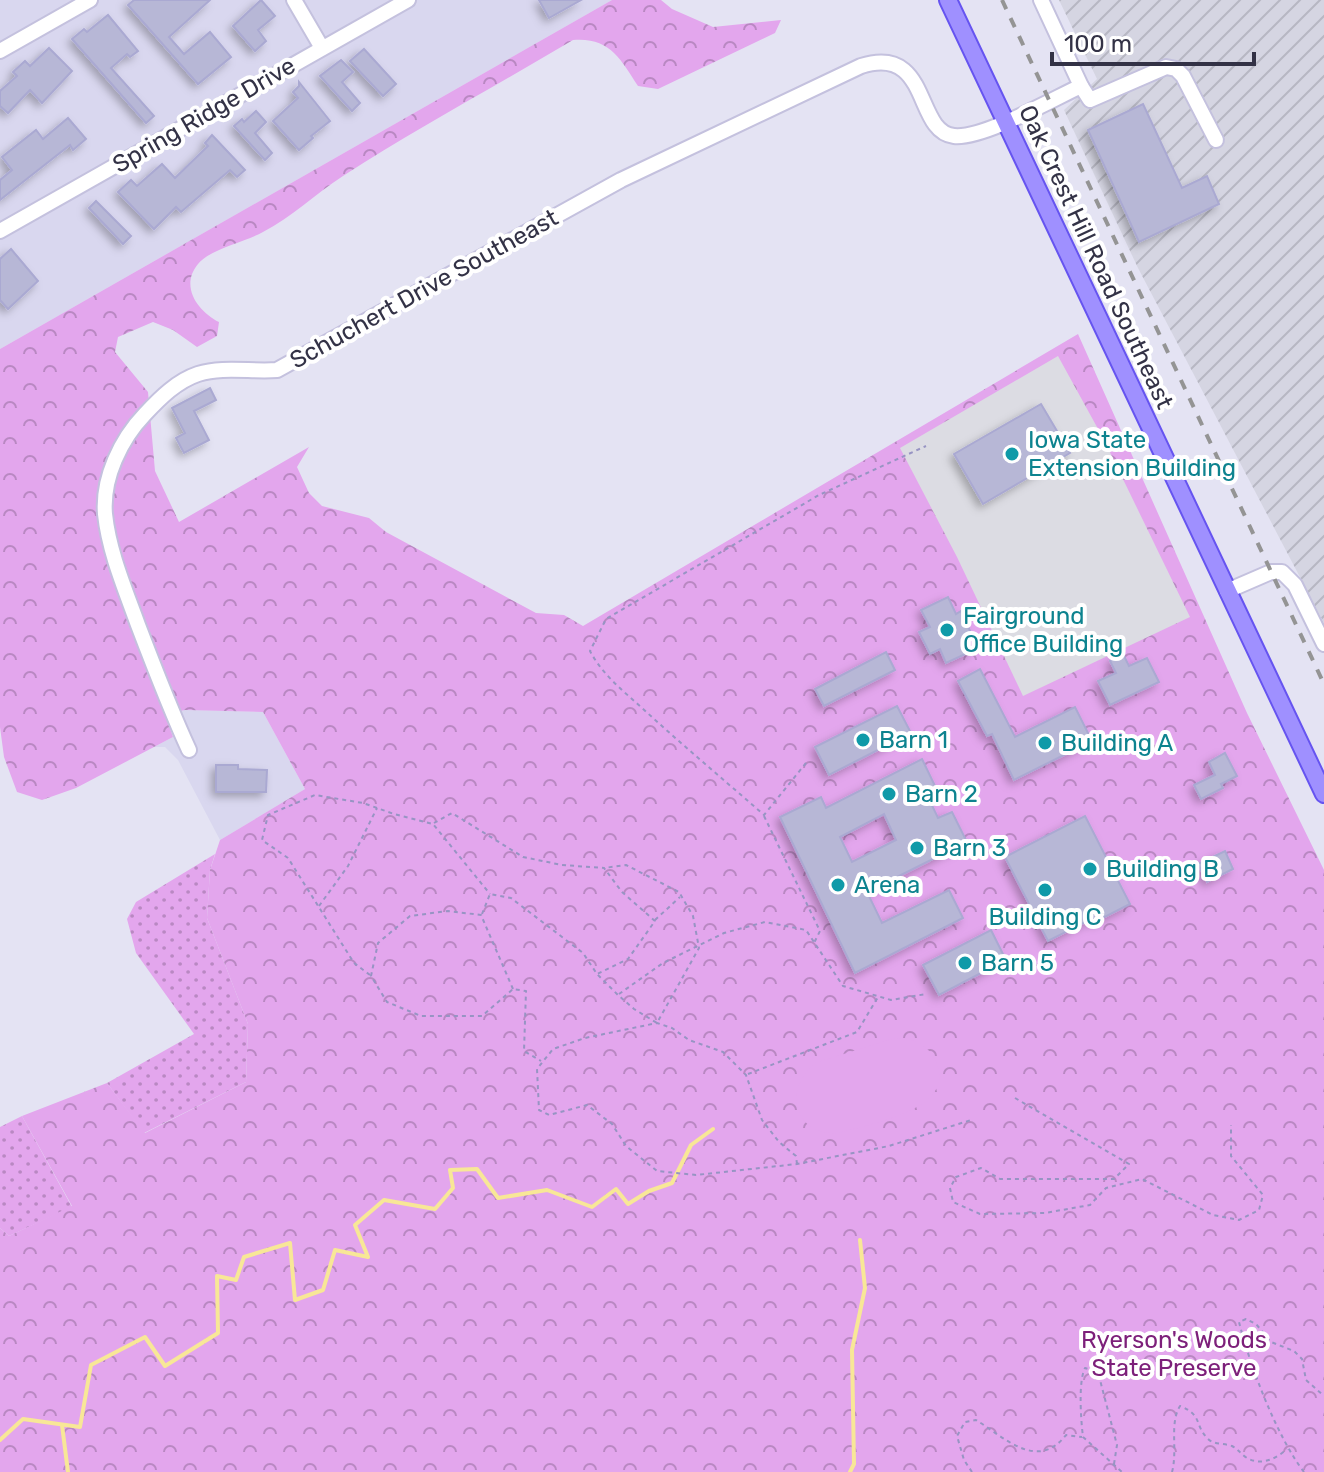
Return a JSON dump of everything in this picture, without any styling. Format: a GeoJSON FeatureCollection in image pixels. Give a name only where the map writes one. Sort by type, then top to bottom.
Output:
{"type":"FeatureCollection","features":[{"type":"Feature","properties":{"kind":"main road","name":"Oak Crest Hill Road Southeast"},"geometry":{"type":"LineString","coordinates":[[948,0],[1324,794]]}},
{"type":"Feature","properties":{"kind":"street"},"geometry":{"type":"LineString","coordinates":[[0,51],[90,0]]}},
{"type":"Feature","properties":{"kind":"street"},"geometry":{"type":"LineString","coordinates":[[294,0],[322,48]]}},
{"type":"Feature","properties":{"kind":"street","name":"Spring Ridge Drive"},"geometry":{"type":"LineString","coordinates":[[0,231],[408,0]]}},
{"type":"Feature","properties":{"kind":"street"},"geometry":{"type":"LineString","coordinates":[[1041,0],[1090,100],[1166,67],[1176,69],[1183,76],[1216,140]]}},
{"type":"Feature","properties":{"kind":"street","name":"Schuchert Drive Southeast"},"geometry":{"type":"LineString","coordinates":[[189,750],[162,692],[122,581],[105,511],[109,480],[119,449],[132,427],[172,388],[198,374],[222,369],[253,372],[277,370],[621,180],[871,63],[892,64],[907,72],[928,112],[950,136],[965,136],[1005,121]]}},
{"type":"Feature","properties":{"kind":"street"},"geometry":{"type":"LineString","coordinates":[[1005,121],[1081,86]]}},
{"type":"Feature","properties":{"kind":"street"},"geometry":{"type":"LineString","coordinates":[[1227,591],[1271,572],[1282,572],[1295,585],[1324,644]]}},
{"type":"Feature","properties":{"kind":"path"},"geometry":{"type":"LineString","coordinates":[[814,943],[820,931],[764,815],[680,744],[599,667],[590,651],[606,619],[819,495],[926,446]]}},
{"type":"Feature","properties":{"kind":"path"},"geometry":{"type":"LineString","coordinates":[[764,815],[806,763]]}},
{"type":"Feature","properties":{"kind":"path"},"geometry":{"type":"LineString","coordinates":[[543,1061],[524,1051],[526,991],[513,989],[482,1016],[421,1016],[387,1002],[371,976],[354,963],[288,858],[262,840],[268,815],[315,795],[433,824],[490,894],[511,898],[583,953],[597,974],[634,1009],[689,1040],[723,1052],[746,1075],[762,1120],[779,1142],[796,1156],[797,1164]]}},
{"type":"Feature","properties":{"kind":"path"},"geometry":{"type":"LineString","coordinates":[[319,907],[348,866],[377,808]]}},
{"type":"Feature","properties":{"kind":"path"},"geometry":{"type":"LineString","coordinates":[[433,824],[452,813],[523,857],[562,865],[604,868],[626,865],[681,896],[693,916],[699,948],[657,1023],[585,1038],[553,1049],[537,1069],[539,1110],[549,1115],[587,1105],[612,1124],[626,1146],[657,1171],[696,1175],[797,1164],[889,1146],[971,1120]]}},
{"type":"Feature","properties":{"kind":"path"},"geometry":{"type":"LineString","coordinates":[[604,868],[622,892],[655,921]]}},
{"type":"Feature","properties":{"kind":"path"},"geometry":{"type":"LineString","coordinates":[[490,894],[481,915],[513,989]]}},
{"type":"Feature","properties":{"kind":"path"},"geometry":{"type":"LineString","coordinates":[[597,974],[628,959],[655,921],[681,896]]}},
{"type":"Feature","properties":{"kind":"path"},"geometry":{"type":"LineString","coordinates":[[371,976],[378,943],[410,916],[448,911],[481,915]]}},
{"type":"Feature","properties":{"kind":"path"},"geometry":{"type":"LineString","coordinates":[[618,995],[663,963],[699,948],[724,933],[765,922],[806,930],[843,986],[891,1000],[926,994]]}},
{"type":"Feature","properties":{"kind":"path"},"geometry":{"type":"LineString","coordinates":[[746,1075],[857,1032],[879,996]]}},
{"type":"Feature","properties":{"kind":"path"},"geometry":{"type":"LineString","coordinates":[[1015,1098],[1129,1164],[1114,1179],[1000,1179],[981,1168],[956,1177],[950,1188],[953,1202],[980,1214],[1045,1213],[1090,1205],[1106,1188],[1142,1179],[1213,1215],[1239,1220],[1259,1210],[1263,1195],[1231,1156],[1231,1125]]}},
{"type":"Feature","properties":{"kind":"path"},"geometry":{"type":"LineString","coordinates":[[1304,1472],[1288,1448],[1264,1394],[1239,1322],[1246,1319],[1256,1324],[1271,1342],[1294,1351],[1302,1359],[1306,1380],[1324,1396]]}},
{"type":"Feature","properties":{"kind":"path"},"geometry":{"type":"LineString","coordinates":[[1083,1437],[1079,1385],[1085,1368],[1092,1370],[1100,1380],[1117,1445],[1114,1464]]}},
{"type":"Feature","properties":{"kind":"path"},"geometry":{"type":"LineString","coordinates":[[1172,1472],[1176,1453],[1174,1417],[1180,1406],[1193,1411],[1207,1438],[1217,1444],[1236,1448],[1256,1462],[1265,1462],[1288,1448]]}},
{"type":"Feature","properties":{"kind":"path"},"geometry":{"type":"LineString","coordinates":[[972,1472],[964,1460],[957,1436],[965,1422],[976,1420],[1009,1444],[1031,1452],[1053,1446],[1066,1435],[1083,1437],[1122,1472]]}},
{"type":"Feature","properties":{"kind":"shaded area"},"geometry":{"type":"Polygon","coordinates":[[[0,0],[612,0],[0,349],[0,0]]]}},
{"type":"Feature","properties":{"kind":"shaded area"},"geometry":{"type":"Polygon","coordinates":[[[1059,0],[1324,0],[1324,623],[1138,268],[1064,110],[1097,79],[1059,0]]]}},
{"type":"Feature","properties":{"kind":"shaded area"},"geometry":{"type":"Polygon","coordinates":[[[1058,356],[1103,438],[1190,617],[1023,696],[957,557],[900,448],[1058,356]]]}},
{"type":"Feature","properties":{"kind":"shaded area"},"geometry":{"type":"Polygon","coordinates":[[[185,710],[263,712],[305,789],[220,840],[178,760],[165,747],[154,747],[173,737],[164,714],[185,710]]]}},
{"type":"Feature","properties":{"kind":"green space","name":"Ryerson's Woods State Preserve"},"geometry":{"type":"Polygon","coordinates":[[[612,0],[661,0],[672,9],[713,27],[781,20],[775,33],[658,89],[638,86],[619,58],[605,46],[573,40],[371,158],[274,226],[219,250],[198,264],[190,281],[191,290],[205,312],[219,322],[217,336],[197,347],[173,330],[153,322],[118,337],[115,352],[148,392],[155,471],[179,522],[309,447],[297,467],[309,493],[322,506],[369,518],[386,532],[536,613],[564,615],[583,626],[1078,334],[1247,713],[1324,870],[1324,1472],[0,1472],[0,1228],[9,1236],[72,1206],[22,1116],[107,1083],[145,1133],[246,1082],[248,1024],[207,918],[210,870],[220,840],[305,789],[263,712],[185,710],[165,714],[173,737],[76,788],[42,800],[17,792],[4,757],[0,727],[0,349],[612,0]]]}},
{"type":"Feature","properties":{"kind":"green space"},"geometry":{"type":"Polygon","coordinates":[[[215,854],[210,870],[207,918],[248,1024],[246,1082],[144,1133],[107,1083],[194,1034],[136,953],[127,919],[136,902],[215,854]]]}},
{"type":"Feature","properties":{"kind":"green space"},"geometry":{"type":"Polygon","coordinates":[[[895,1038],[917,1042],[933,1056],[939,1074],[936,1089],[926,1101],[891,1118],[839,1133],[824,1132],[803,1120],[796,1098],[805,1074],[815,1063],[895,1038]]]}},
{"type":"Feature","properties":{"kind":"green space"},"geometry":{"type":"Polygon","coordinates":[[[22,1116],[72,1207],[9,1236],[0,1228],[0,1127],[22,1116]]]}},
{"type":"Feature","properties":{"kind":"building"},"geometry":{"type":"Polygon","coordinates":[[[134,0],[210,0],[169,37],[184,54],[210,32],[231,57],[198,84],[128,5],[134,0]]]}},
{"type":"Feature","properties":{"kind":"building"},"geometry":{"type":"Polygon","coordinates":[[[261,0],[275,16],[258,30],[266,41],[255,51],[233,26],[261,0]]]}},
{"type":"Feature","properties":{"kind":"building"},"geometry":{"type":"Polygon","coordinates":[[[539,0],[581,0],[549,18],[539,0]]]}},
{"type":"Feature","properties":{"kind":"building"},"geometry":{"type":"Polygon","coordinates":[[[108,15],[138,51],[130,57],[127,54],[111,68],[154,116],[146,123],[72,39],[84,29],[87,32],[108,15]]]}},
{"type":"Feature","properties":{"kind":"building"},"geometry":{"type":"Polygon","coordinates":[[[49,48],[72,71],[42,103],[30,90],[8,113],[0,106],[0,91],[17,76],[13,72],[25,61],[30,66],[49,48]]]}},
{"type":"Feature","properties":{"kind":"building"},"geometry":{"type":"Polygon","coordinates":[[[364,49],[396,84],[383,96],[350,61],[364,49]]]}},
{"type":"Feature","properties":{"kind":"building"},"geometry":{"type":"Polygon","coordinates":[[[341,60],[353,72],[342,82],[360,103],[352,111],[320,76],[341,60]]]}},
{"type":"Feature","properties":{"kind":"building"},"geometry":{"type":"Polygon","coordinates":[[[299,82],[330,121],[299,150],[273,121],[298,98],[293,92],[299,82]]]}},
{"type":"Feature","properties":{"kind":"building"},"geometry":{"type":"Polygon","coordinates":[[[1143,104],[1182,188],[1207,176],[1219,204],[1139,242],[1088,130],[1143,104]]]}},
{"type":"Feature","properties":{"kind":"building"},"geometry":{"type":"Polygon","coordinates":[[[256,111],[266,122],[255,133],[272,153],[265,160],[234,126],[256,111]]]}},
{"type":"Feature","properties":{"kind":"building"},"geometry":{"type":"Polygon","coordinates":[[[68,118],[86,139],[73,150],[70,145],[0,200],[0,180],[12,170],[2,157],[36,130],[43,139],[68,118]]]}},
{"type":"Feature","properties":{"kind":"building"},"geometry":{"type":"Polygon","coordinates":[[[212,135],[245,170],[237,177],[230,170],[181,212],[176,207],[154,229],[118,192],[131,180],[137,186],[162,164],[175,178],[208,146],[205,143],[212,135]]]}},
{"type":"Feature","properties":{"kind":"building"},"geometry":{"type":"Polygon","coordinates":[[[96,201],[131,236],[123,244],[89,208],[96,201]]]}},
{"type":"Feature","properties":{"kind":"building"},"geometry":{"type":"Polygon","coordinates":[[[11,249],[38,281],[8,309],[0,300],[0,259],[11,249]]]}},
{"type":"Feature","properties":{"kind":"building"},"geometry":{"type":"Polygon","coordinates":[[[210,388],[216,400],[194,411],[209,440],[184,453],[176,438],[185,433],[172,408],[210,388]]]}},
{"type":"Feature","properties":{"kind":"building","name":"Iowa State Extension Building"},"geometry":{"type":"Polygon","coordinates":[[[1041,404],[1070,453],[983,504],[954,454],[1041,404]]]}},
{"type":"Feature","properties":{"kind":"building","name":"Fairground Office Building"},"geometry":{"type":"Polygon","coordinates":[[[948,597],[956,614],[961,611],[971,633],[965,636],[972,651],[946,663],[940,649],[930,654],[919,632],[930,627],[921,610],[948,597]]]}},
{"type":"Feature","properties":{"kind":"building"},"geometry":{"type":"Polygon","coordinates":[[[886,652],[895,670],[824,706],[815,689],[886,652]]]}},
{"type":"Feature","properties":{"kind":"building"},"geometry":{"type":"Polygon","coordinates":[[[1123,654],[1129,666],[1147,658],[1159,682],[1110,705],[1098,681],[1116,673],[1110,661],[1123,654]]]}},
{"type":"Feature","properties":{"kind":"building","name":"Building A"},"geometry":{"type":"Polygon","coordinates":[[[980,669],[1015,737],[1075,707],[1092,741],[1014,780],[992,734],[987,736],[958,681],[980,669]]]}},
{"type":"Feature","properties":{"kind":"building","name":"Barn 1"},"geometry":{"type":"Polygon","coordinates":[[[897,706],[911,733],[829,775],[815,747],[897,706]]]}},
{"type":"Feature","properties":{"kind":"building"},"geometry":{"type":"Polygon","coordinates":[[[1225,753],[1237,776],[1221,784],[1223,788],[1201,799],[1194,785],[1215,775],[1209,762],[1225,753]]]}},
{"type":"Feature","properties":{"kind":"building"},"geometry":{"type":"Polygon","coordinates":[[[922,759],[936,788],[926,793],[938,818],[952,812],[967,842],[867,892],[882,923],[949,890],[963,918],[855,973],[780,817],[821,797],[826,808],[922,759]],[[884,814],[840,837],[852,862],[896,840],[884,814]]]}},
{"type":"Feature","properties":{"kind":"building"},"geometry":{"type":"Polygon","coordinates":[[[216,765],[267,770],[266,792],[216,792],[216,765]]]}},
{"type":"Feature","properties":{"kind":"building"},"geometry":{"type":"Polygon","coordinates":[[[1085,816],[1130,904],[1095,922],[1093,918],[1048,941],[1005,857],[1085,816]]]}},
{"type":"Feature","properties":{"kind":"building"},"geometry":{"type":"Polygon","coordinates":[[[1225,851],[1233,869],[1207,882],[1198,864],[1225,851]]]}},
{"type":"Feature","properties":{"kind":"building","name":"Barn 5"},"geometry":{"type":"Polygon","coordinates":[[[991,930],[1006,960],[939,995],[923,965],[991,930]]]}},
{"type":"Feature","properties":{"kind":"waterway"},"geometry":{"type":"LineString","coordinates":[[0,1440],[23,1419],[80,1427],[91,1365],[145,1337],[165,1366],[218,1333],[217,1276],[236,1280],[244,1257],[290,1243],[295,1300],[323,1290],[335,1250],[368,1257],[355,1225],[384,1200],[435,1209],[453,1188],[450,1170],[477,1169],[498,1198],[547,1190],[592,1207],[616,1189],[628,1204],[649,1191],[672,1183],[691,1145],[713,1129]]}},
{"type":"Feature","properties":{"kind":"waterway"},"geometry":{"type":"LineString","coordinates":[[850,1472],[854,1464],[852,1350],[865,1288],[860,1240]]}},
{"type":"Feature","properties":{"kind":"waterway"},"geometry":{"type":"LineString","coordinates":[[62,1425],[68,1472]]}},
{"type":"Feature","properties":{"kind":"railway"},"geometry":{"type":"LineString","coordinates":[[1002,0],[1324,684]]}},
{"type":"Feature","properties":{"kind":"place","name":"Iowa State Extension Building"},"geometry":{"type":"Point","coordinates":[1012,454]}},
{"type":"Feature","properties":{"kind":"place","name":"Fairground Office Building"},"geometry":{"type":"Point","coordinates":[947,630]}},
{"type":"Feature","properties":{"kind":"place","name":"Barn 1"},"geometry":{"type":"Point","coordinates":[863,740]}},
{"type":"Feature","properties":{"kind":"place","name":"Building A"},"geometry":{"type":"Point","coordinates":[1045,743]}},
{"type":"Feature","properties":{"kind":"place","name":"Barn 2"},"geometry":{"type":"Point","coordinates":[889,794]}},
{"type":"Feature","properties":{"kind":"place","name":"Barn 3"},"geometry":{"type":"Point","coordinates":[917,848]}},
{"type":"Feature","properties":{"kind":"place","name":"Building B"},"geometry":{"type":"Point","coordinates":[1090,869]}},
{"type":"Feature","properties":{"kind":"place","name":"Arena"},"geometry":{"type":"Point","coordinates":[838,885]}},
{"type":"Feature","properties":{"kind":"place","name":"Building C"},"geometry":{"type":"Point","coordinates":[1045,890]}},
{"type":"Feature","properties":{"kind":"place","name":"Barn 5"},"geometry":{"type":"Point","coordinates":[965,963]}}]}
